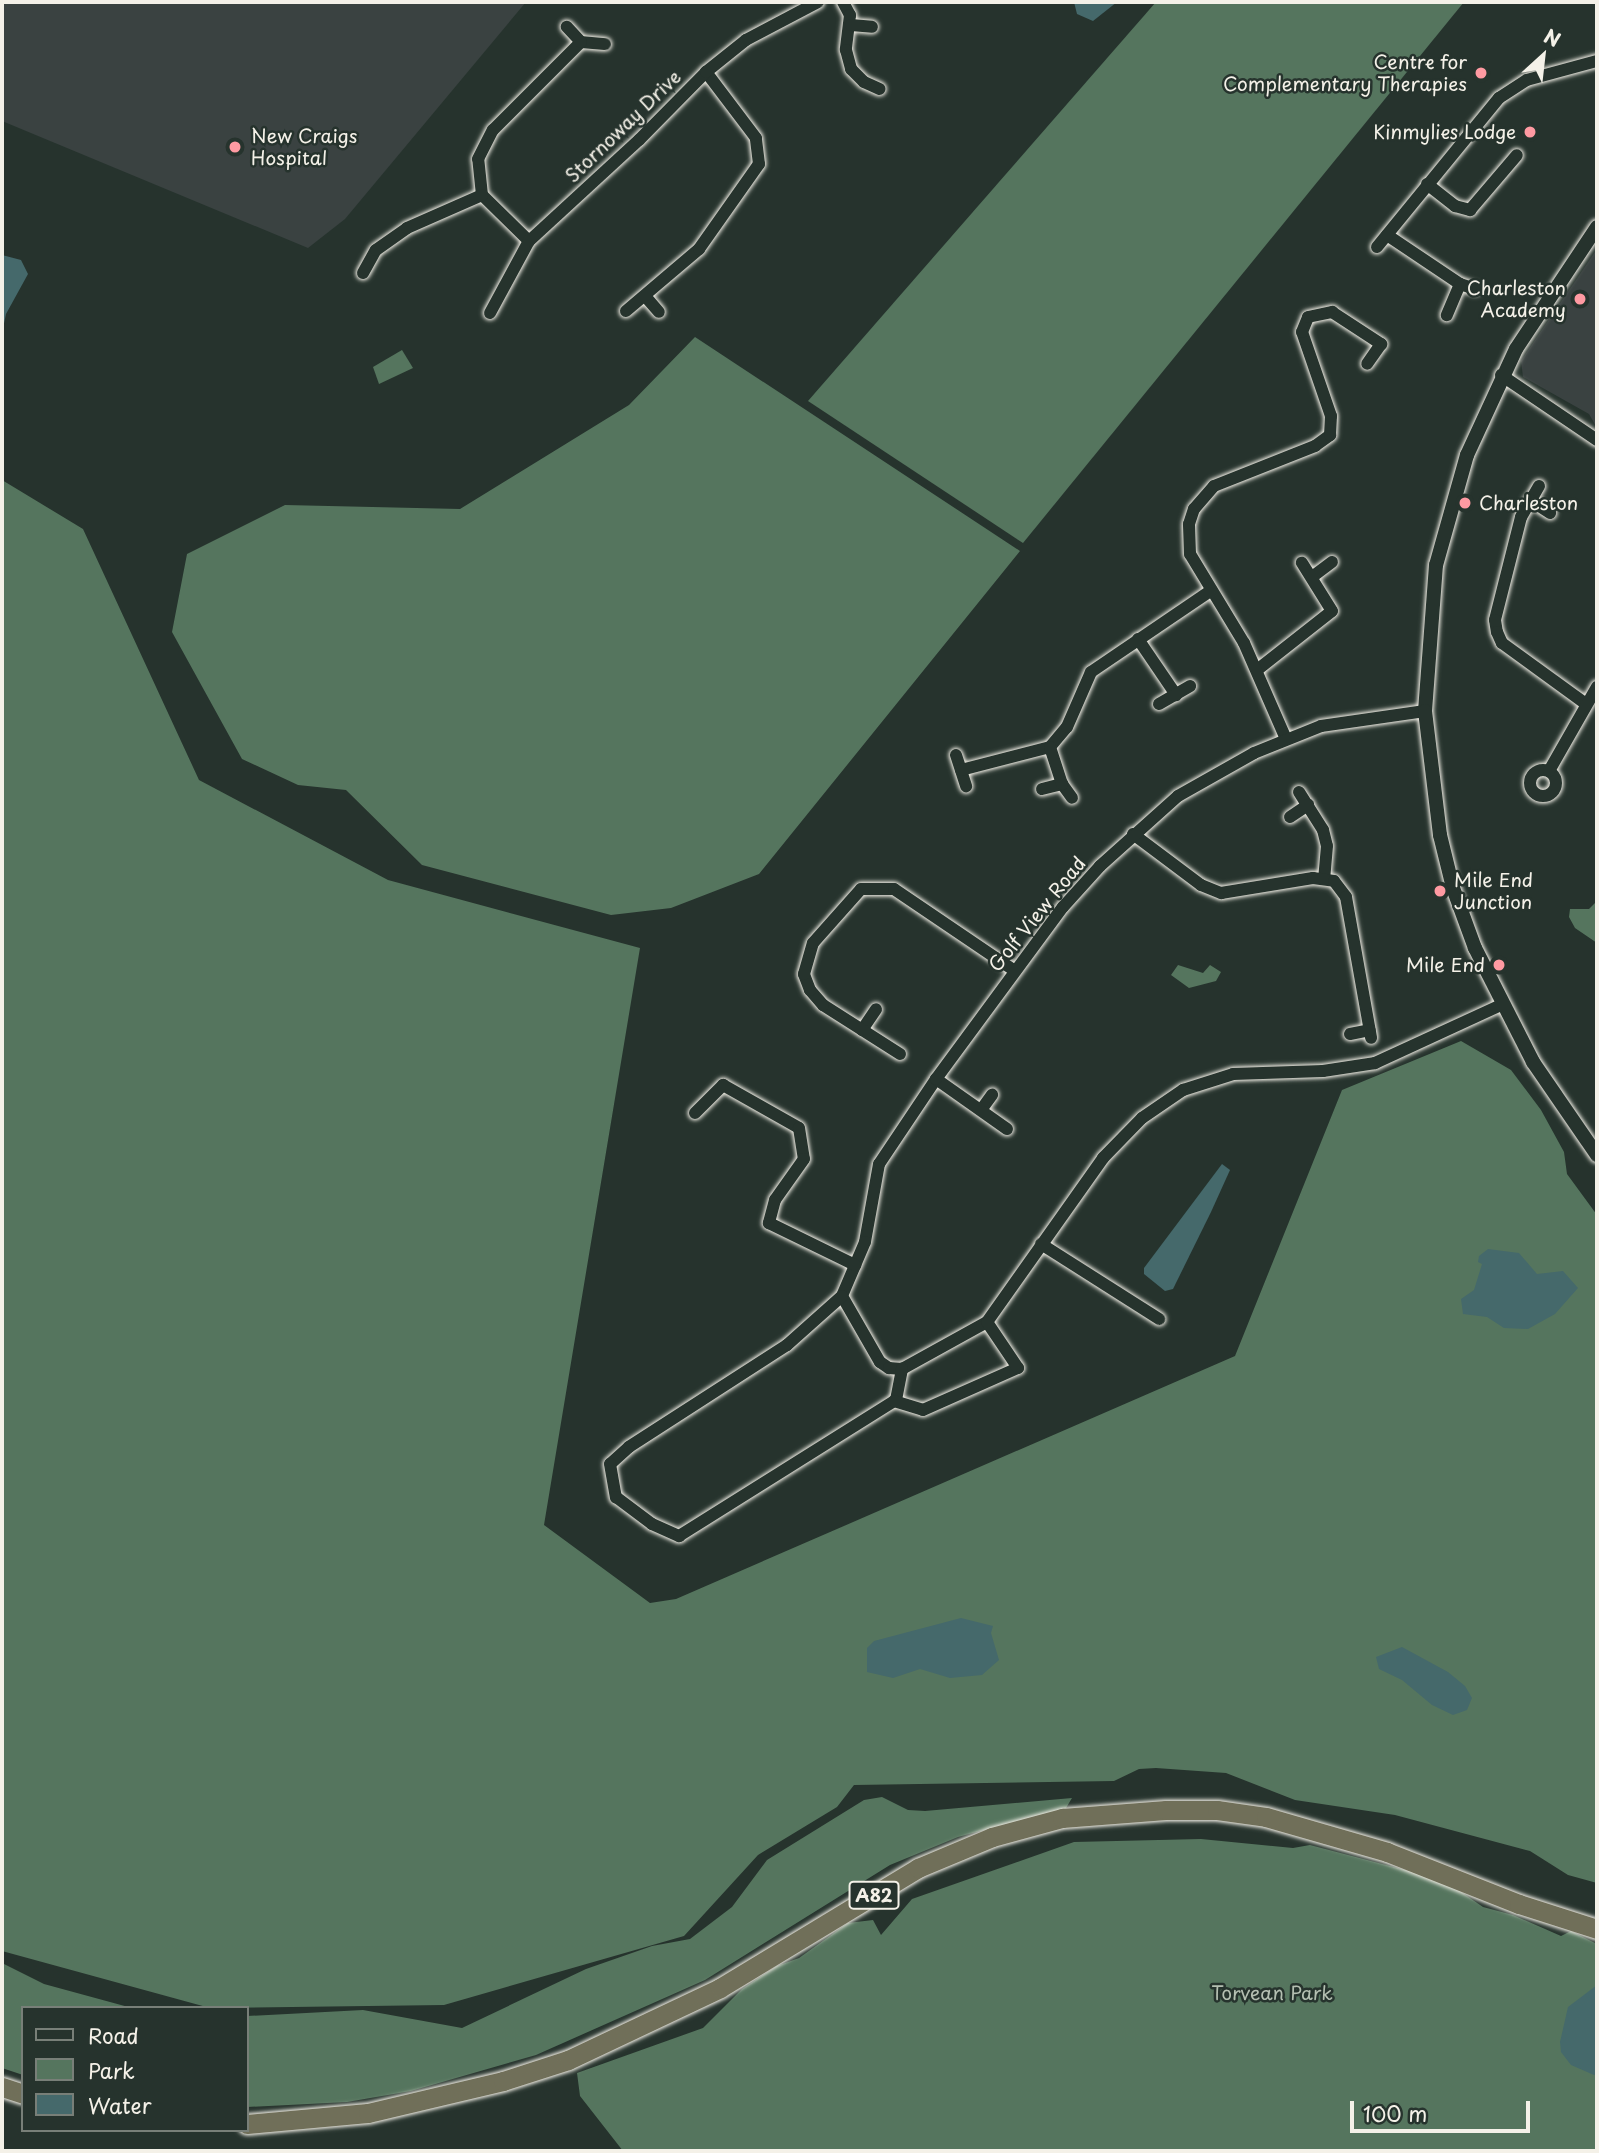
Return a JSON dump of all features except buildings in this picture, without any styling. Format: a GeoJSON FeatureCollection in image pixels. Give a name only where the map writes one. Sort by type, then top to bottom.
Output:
{"type":"FeatureCollection","features":[{"type":"Feature","properties":{"kind":"highway","name":"A82"},"geometry":{"type":"LineString","coordinates":[[248,2124],[368,2113],[503,2081],[568,2060],[720,1988],[918,1868],[992,1837],[1062,1818],[1166,1810],[1217,1810],[1266,1817],[1387,1852],[1519,1904],[1597,1929]]}},
{"type":"Feature","properties":{"kind":"highway"},"geometry":{"type":"LineString","coordinates":[[2,2087],[21,2093]]}},
{"type":"Feature","properties":{"kind":"street"},"geometry":{"type":"LineString","coordinates":[[843,2],[851,24],[846,51],[851,69],[864,82],[880,89]]}},
{"type":"Feature","properties":{"kind":"street","name":"Stornoway Drive"},"geometry":{"type":"LineString","coordinates":[[490,313],[529,241],[639,140],[706,72],[746,40],[810,3]]}},
{"type":"Feature","properties":{"kind":"street"},"geometry":{"type":"LineString","coordinates":[[851,24],[872,27]]}},
{"type":"Feature","properties":{"kind":"street"},"geometry":{"type":"LineString","coordinates":[[567,27],[581,42],[605,44]]}},
{"type":"Feature","properties":{"kind":"street"},"geometry":{"type":"LineString","coordinates":[[529,241],[482,195],[477,175],[483,143],[581,42]]}},
{"type":"Feature","properties":{"kind":"street"},"geometry":{"type":"LineString","coordinates":[[1377,247],[1486,109],[1513,88],[1597,61]]}},
{"type":"Feature","properties":{"kind":"street"},"geometry":{"type":"LineString","coordinates":[[626,312],[699,248],[759,164],[756,138],[706,72]]}},
{"type":"Feature","properties":{"kind":"street"},"geometry":{"type":"LineString","coordinates":[[1427,184],[1455,206],[1470,209],[1507,177],[1517,155]]}},
{"type":"Feature","properties":{"kind":"street"},"geometry":{"type":"LineString","coordinates":[[363,273],[376,250],[407,228],[482,195]]}},
{"type":"Feature","properties":{"kind":"street"},"geometry":{"type":"LineString","coordinates":[[1597,227],[1501,375],[1466,455],[1436,565],[1424,711],[1433,798],[1453,888],[1501,1005],[1533,1062],[1597,1155]]}},
{"type":"Feature","properties":{"kind":"street"},"geometry":{"type":"LineString","coordinates":[[1387,235],[1460,284],[1475,289]]}},
{"type":"Feature","properties":{"kind":"street"},"geometry":{"type":"LineString","coordinates":[[1447,315],[1460,284]]}},
{"type":"Feature","properties":{"kind":"street"},"geometry":{"type":"LineString","coordinates":[[645,296],[659,312]]}},
{"type":"Feature","properties":{"kind":"street"},"geometry":{"type":"LineString","coordinates":[[1286,739],[1257,670],[1191,554],[1189,524],[1203,496],[1228,479],[1324,442],[1332,430],[1331,416],[1304,343],[1302,332],[1308,317],[1332,312],[1393,352]]}},
{"type":"Feature","properties":{"kind":"street"},"geometry":{"type":"LineString","coordinates":[[1367,364],[1381,344]]}},
{"type":"Feature","properties":{"kind":"street"},"geometry":{"type":"LineString","coordinates":[[1501,375],[1597,440]]}},
{"type":"Feature","properties":{"kind":"street"},"geometry":{"type":"LineString","coordinates":[[1539,486],[1521,517],[1495,620],[1497,632],[1502,643],[1586,704]]}},
{"type":"Feature","properties":{"kind":"street"},"geometry":{"type":"LineString","coordinates":[[1530,500],[1550,513]]}},
{"type":"Feature","properties":{"kind":"street"},"geometry":{"type":"LineString","coordinates":[[1312,577],[1332,562]]}},
{"type":"Feature","properties":{"kind":"street"},"geometry":{"type":"LineString","coordinates":[[1257,670],[1329,615],[1332,606],[1302,563]]}},
{"type":"Feature","properties":{"kind":"street"},"geometry":{"type":"LineString","coordinates":[[961,771],[1050,747],[1068,727],[1091,672],[1210,591]]}},
{"type":"Feature","properties":{"kind":"street"},"geometry":{"type":"LineString","coordinates":[[1138,639],[1176,695]]}},
{"type":"Feature","properties":{"kind":"street"},"geometry":{"type":"LineString","coordinates":[[1159,705],[1190,686]]}},
{"type":"Feature","properties":{"kind":"street"},"geometry":{"type":"LineString","coordinates":[[1549,771],[1597,687]]}},
{"type":"Feature","properties":{"kind":"street","name":"Golf View Road"},"geometry":{"type":"LineString","coordinates":[[842,1296],[865,1242],[879,1164],[936,1079],[1069,900],[1133,834],[1200,781],[1286,739],[1347,720],[1424,711]]}},
{"type":"Feature","properties":{"kind":"street"},"geometry":{"type":"LineString","coordinates":[[1050,747],[1062,784],[1072,798]]}},
{"type":"Feature","properties":{"kind":"street"},"geometry":{"type":"LineString","coordinates":[[956,755],[966,786]]}},
{"type":"Feature","properties":{"kind":"street"},"geometry":{"type":"LineString","coordinates":[[1042,789],[1062,784]]}},
{"type":"Feature","properties":{"kind":"street"},"geometry":{"type":"LineString","coordinates":[[1299,792],[1308,804],[1327,846],[1324,878]]}},
{"type":"Feature","properties":{"kind":"street"},"geometry":{"type":"LineString","coordinates":[[1290,817],[1308,804]]}},
{"type":"Feature","properties":{"kind":"street"},"geometry":{"type":"LineString","coordinates":[[1133,834],[1200,885],[1221,893],[1324,878],[1334,881],[1346,897],[1370,1034],[1350,1034]]}},
{"type":"Feature","properties":{"kind":"street"},"geometry":{"type":"LineString","coordinates":[[900,1054],[824,1004],[810,990],[804,974],[813,943],[861,889],[894,888],[1015,971]]}},
{"type":"Feature","properties":{"kind":"street"},"geometry":{"type":"LineString","coordinates":[[902,1369],[894,1401],[679,1536],[653,1524],[616,1497],[610,1464],[629,1447],[787,1345],[842,1296],[880,1362],[902,1369],[987,1322],[1121,1137],[1184,1090],[1233,1074],[1323,1071],[1375,1063],[1501,1005]]}},
{"type":"Feature","properties":{"kind":"street"},"geometry":{"type":"LineString","coordinates":[[862,1030],[876,1009]]}},
{"type":"Feature","properties":{"kind":"street"},"geometry":{"type":"LineString","coordinates":[[936,1079],[1007,1129]]}},
{"type":"Feature","properties":{"kind":"street"},"geometry":{"type":"LineString","coordinates":[[695,1113],[723,1085],[799,1128],[804,1158],[775,1200],[769,1223],[855,1265]]}},
{"type":"Feature","properties":{"kind":"street"},"geometry":{"type":"LineString","coordinates":[[981,1110],[992,1094]]}},
{"type":"Feature","properties":{"kind":"street"},"geometry":{"type":"LineString","coordinates":[[1041,1244],[1159,1319]]}},
{"type":"Feature","properties":{"kind":"street"},"geometry":{"type":"LineString","coordinates":[[894,1401],[923,1410],[1018,1368],[987,1322]]}},
{"type":"Feature","properties":{"kind":"shaded area","name":"New Craigs Hospital"},"geometry":{"type":"Polygon","coordinates":[[[2,2],[526,2],[345,219],[308,248],[2,121],[2,2]]]}},
{"type":"Feature","properties":{"kind":"shaded area","name":"Charleston Academy"},"geometry":{"type":"Polygon","coordinates":[[[1597,249],[1597,428],[1589,414],[1523,377],[1521,361],[1597,249]]]}},
{"type":"Feature","properties":{"kind":"green space"},"geometry":{"type":"Polygon","coordinates":[[[1156,2],[1464,2],[1023,543],[808,401],[1156,2]]]}},
{"type":"Feature","properties":{"kind":"green space"},"geometry":{"type":"Polygon","coordinates":[[[695,337],[1020,551],[759,874],[671,908],[611,915],[422,865],[346,790],[298,785],[242,759],[172,632],[187,554],[285,505],[460,509],[629,405],[695,337]]]}},
{"type":"Feature","properties":{"kind":"green space"},"geometry":{"type":"Polygon","coordinates":[[[402,350],[413,368],[379,384],[373,367],[402,350]]]}},
{"type":"Feature","properties":{"kind":"green space"},"geometry":{"type":"Polygon","coordinates":[[[2,480],[83,529],[199,780],[388,880],[640,948],[544,1525],[650,1603],[676,1599],[1235,1356],[1342,1090],[1461,1041],[1511,1070],[1541,1110],[1564,1152],[1567,1174],[1597,1215],[1597,1883],[1568,1875],[1530,1851],[1395,1815],[1295,1800],[1226,1773],[1156,1768],[1139,1769],[1114,1781],[854,1785],[837,1807],[758,1855],[684,1936],[444,2005],[203,2006],[2,1951],[2,480]]]}},
{"type":"Feature","properties":{"kind":"green space"},"geometry":{"type":"Polygon","coordinates":[[[1597,901],[1597,943],[1575,928],[1569,917],[1570,909],[1589,909],[1597,901]]]}},
{"type":"Feature","properties":{"kind":"green space"},"geometry":{"type":"Polygon","coordinates":[[[1178,965],[1203,973],[1210,965],[1221,972],[1216,981],[1189,988],[1171,975],[1178,965]]]}},
{"type":"Feature","properties":{"kind":"green space"},"geometry":{"type":"Polygon","coordinates":[[[882,1797],[908,1810],[925,1811],[1072,1798],[1066,1808],[958,1837],[890,1865],[705,1980],[536,2055],[411,2091],[347,2102],[248,2107],[248,2016],[363,2010],[462,2028],[586,1969],[652,1946],[690,1939],[732,1907],[767,1860],[864,1800],[882,1797]]]}},
{"type":"Feature","properties":{"kind":"green space","name":"Torvean Park"},"geometry":{"type":"Polygon","coordinates":[[[1201,1839],[1293,1848],[1310,1845],[1409,1871],[1451,1885],[1483,1907],[1513,1915],[1561,1936],[1571,1931],[1597,1944],[1597,2151],[623,2151],[580,2096],[577,2073],[703,2028],[742,1989],[777,1966],[799,1958],[848,1923],[873,1920],[881,1935],[912,1899],[1074,1842],[1201,1839]]]}},
{"type":"Feature","properties":{"kind":"green space"},"geometry":{"type":"Polygon","coordinates":[[[2,1963],[44,1984],[125,2006],[21,2006],[21,2074],[2,2068],[2,1963]]]}},
{"type":"Feature","properties":{"kind":"water"},"geometry":{"type":"Polygon","coordinates":[[[1074,2],[1117,2],[1093,21],[1077,14],[1074,2]]]}},
{"type":"Feature","properties":{"kind":"water"},"geometry":{"type":"Polygon","coordinates":[[[2,255],[21,260],[28,274],[6,314],[2,333],[2,255]]]}},
{"type":"Feature","properties":{"kind":"water"},"geometry":{"type":"Polygon","coordinates":[[[1222,1164],[1230,1170],[1173,1289],[1165,1291],[1144,1274],[1144,1268],[1222,1164]]]}},
{"type":"Feature","properties":{"kind":"water"},"geometry":{"type":"Polygon","coordinates":[[[1488,1249],[1519,1253],[1537,1274],[1563,1271],[1578,1288],[1555,1314],[1528,1329],[1504,1328],[1487,1317],[1463,1314],[1461,1299],[1474,1290],[1482,1264],[1478,1262],[1479,1256],[1488,1249]]]}},
{"type":"Feature","properties":{"kind":"water"},"geometry":{"type":"Polygon","coordinates":[[[961,1618],[993,1626],[991,1633],[999,1660],[982,1675],[950,1678],[920,1669],[893,1678],[867,1672],[867,1648],[874,1641],[961,1618]]]}},
{"type":"Feature","properties":{"kind":"water"},"geometry":{"type":"Polygon","coordinates":[[[1402,1647],[1448,1672],[1465,1686],[1472,1698],[1467,1710],[1453,1715],[1432,1705],[1402,1680],[1379,1669],[1376,1657],[1402,1647]]]}},
{"type":"Feature","properties":{"kind":"water"},"geometry":{"type":"Polygon","coordinates":[[[1597,1985],[1597,2074],[1594,2075],[1571,2065],[1561,2052],[1560,2042],[1568,2007],[1597,1985]]]}},
{"type":"Feature","properties":{"kind":"place","name":"Centre for Complementary Therapies"},"geometry":{"type":"Point","coordinates":[1481,73]}},
{"type":"Feature","properties":{"kind":"place","name":"Kinmylies Lodge"},"geometry":{"type":"Point","coordinates":[1530,132]}},
{"type":"Feature","properties":{"kind":"place","name":"New Craigs Hospital"},"geometry":{"type":"Point","coordinates":[235,147]}},
{"type":"Feature","properties":{"kind":"place","name":"Charleston Academy"},"geometry":{"type":"Point","coordinates":[1580,299]}},
{"type":"Feature","properties":{"kind":"place","name":"Charleston"},"geometry":{"type":"Point","coordinates":[1465,503]}},
{"type":"Feature","properties":{"kind":"place","name":"Mile End Junction"},"geometry":{"type":"Point","coordinates":[1440,891]}},
{"type":"Feature","properties":{"kind":"place","name":"Mile End"},"geometry":{"type":"Point","coordinates":[1499,965]}}]}
